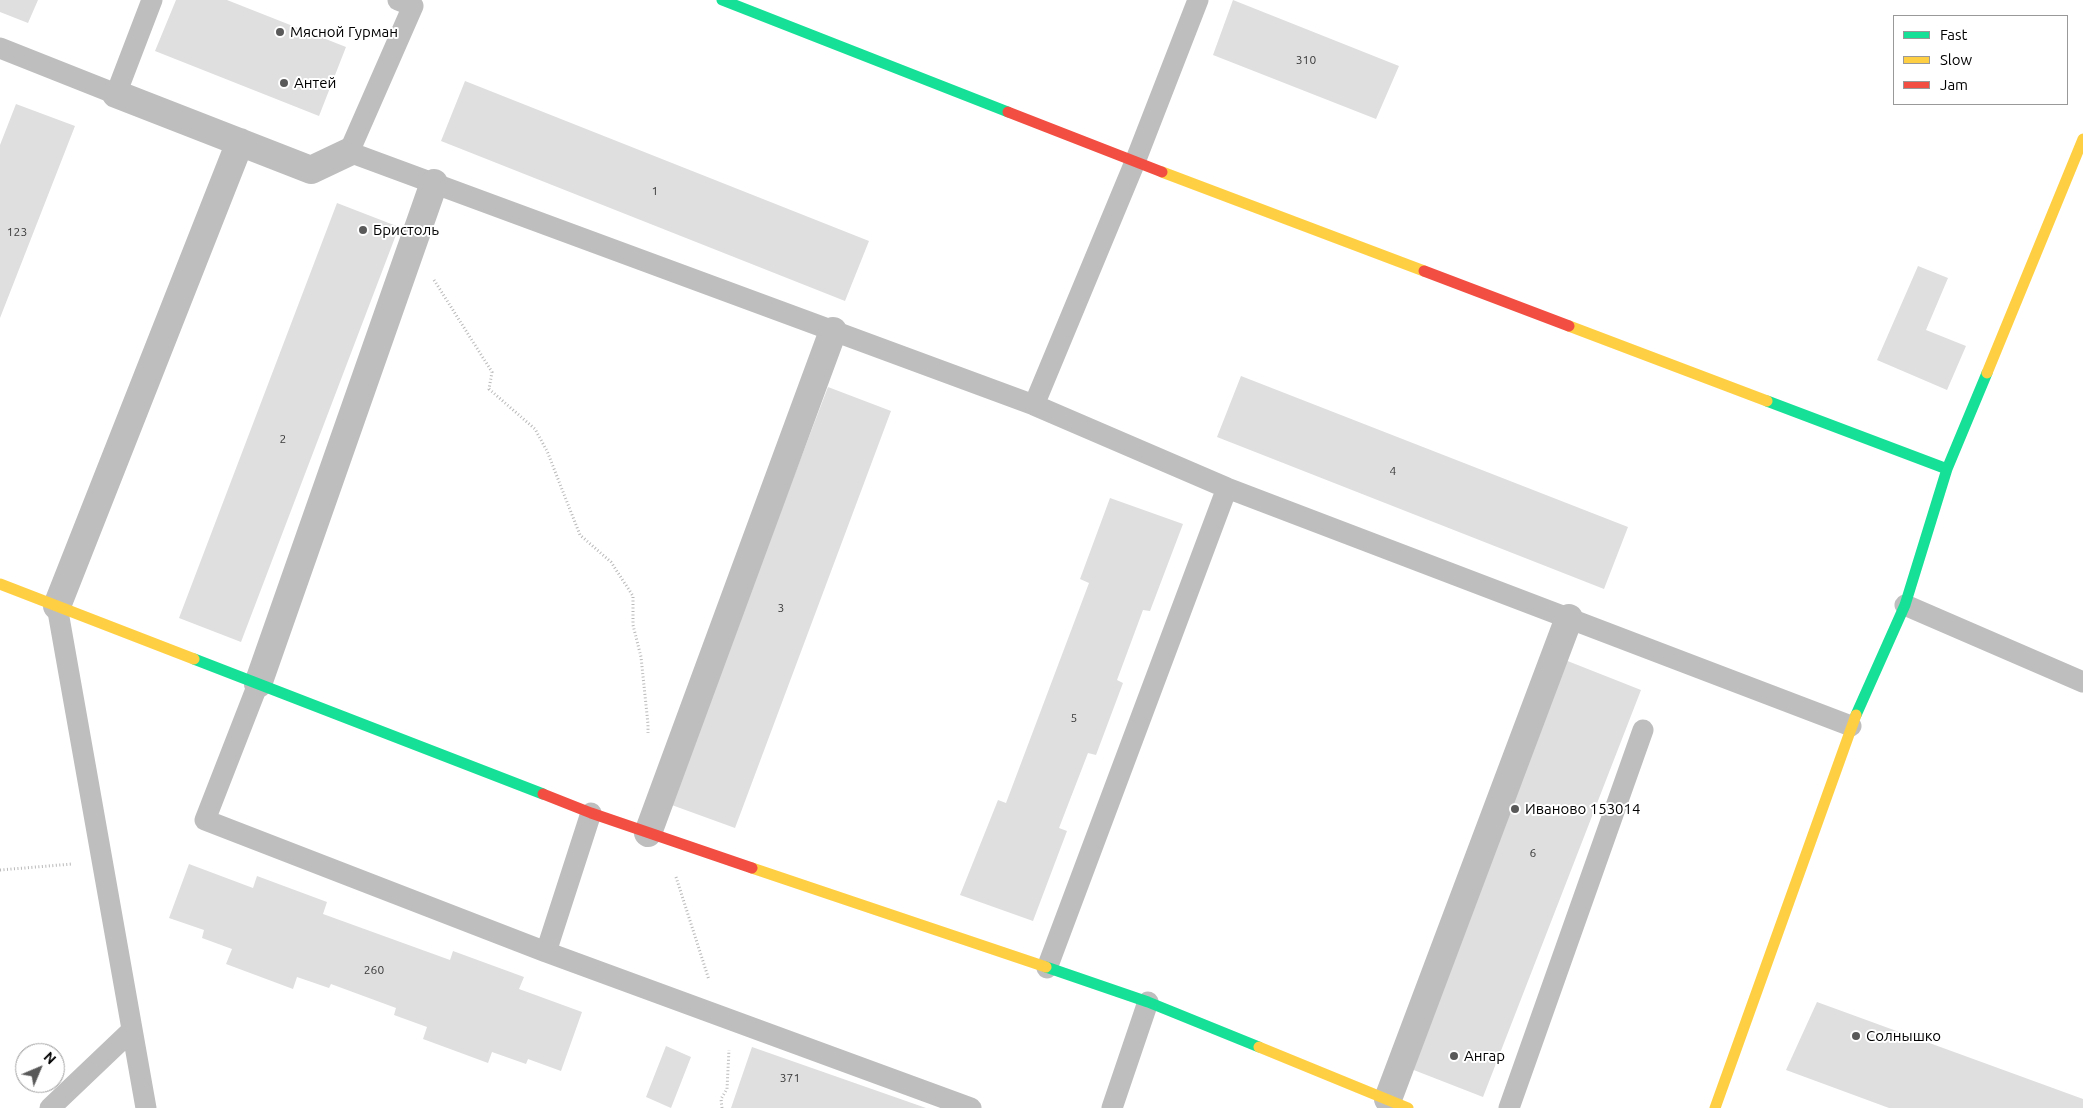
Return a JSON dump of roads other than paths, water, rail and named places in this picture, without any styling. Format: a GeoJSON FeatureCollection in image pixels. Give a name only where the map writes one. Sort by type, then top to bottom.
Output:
{"type":"FeatureCollection","features":[{"type":"Feature","properties":{"kind":"street"},"geometry":{"type":"LineString","coordinates":[[733,2],[1135,162],[1947,470]]}},
{"type":"Feature","properties":{"kind":"street"},"geometry":{"type":"LineString","coordinates":[[116,94],[311,170],[349,152]]}},
{"type":"Feature","properties":{"kind":"street"},"geometry":{"type":"LineString","coordinates":[[1715,1108],[1851,726],[1905,605],[1947,470],[2083,139]]}},
{"type":"Feature","properties":{"kind":"street"},"geometry":{"type":"LineString","coordinates":[[57,606],[240,142]]}},
{"type":"Feature","properties":{"kind":"street"},"geometry":{"type":"LineString","coordinates":[[258,684],[434,184]]}},
{"type":"Feature","properties":{"kind":"street"},"geometry":{"type":"LineString","coordinates":[[648,833],[833,331]]}},
{"type":"Feature","properties":{"kind":"street"},"geometry":{"type":"LineString","coordinates":[[0,584],[591,813],[1148,1002],[1394,1105],[1569,618]]}},
{"type":"Feature","properties":{"kind":"lane"},"geometry":{"type":"LineString","coordinates":[[0,48],[116,94],[152,0]]}},
{"type":"Feature","properties":{"kind":"lane"},"geometry":{"type":"LineString","coordinates":[[398,0],[413,6],[349,152],[1034,405],[1228,488],[1851,726]]}},
{"type":"Feature","properties":{"kind":"lane"},"geometry":{"type":"LineString","coordinates":[[1034,405],[1135,162],[1198,0]]}},
{"type":"Feature","properties":{"kind":"lane"},"geometry":{"type":"LineString","coordinates":[[1047,968],[1228,488]]}},
{"type":"Feature","properties":{"kind":"lane"},"geometry":{"type":"LineString","coordinates":[[1905,605],[2083,682]]}},
{"type":"Feature","properties":{"kind":"lane"},"geometry":{"type":"LineString","coordinates":[[57,606],[146,1108]]}},
{"type":"Feature","properties":{"kind":"lane"},"geometry":{"type":"LineString","coordinates":[[258,684],[205,820],[546,952],[972,1108]]}},
{"type":"Feature","properties":{"kind":"lane"},"geometry":{"type":"LineString","coordinates":[[1508,1108],[1643,730]]}},
{"type":"Feature","properties":{"kind":"lane"},"geometry":{"type":"LineString","coordinates":[[546,952],[591,813]]}},
{"type":"Feature","properties":{"kind":"lane"},"geometry":{"type":"LineString","coordinates":[[1112,1108],[1148,1002]]}},
{"type":"Feature","properties":{"kind":"lane"},"geometry":{"type":"LineString","coordinates":[[50,1108],[132,1030]]}},
{"type":"Feature","properties":{"kind":"place","name":"Мясной Гурман"},"geometry":{"type":"Point","coordinates":[280,32]}},
{"type":"Feature","properties":{"kind":"place","name":"Антей"},"geometry":{"type":"Point","coordinates":[284,83]}},
{"type":"Feature","properties":{"kind":"place","name":"Бристоль"},"geometry":{"type":"Point","coordinates":[363,230]}},
{"type":"Feature","properties":{"kind":"place","name":"Иваново 153014"},"geometry":{"type":"Point","coordinates":[1515,809]}},
{"type":"Feature","properties":{"kind":"place","name":"Солнышко"},"geometry":{"type":"Point","coordinates":[1856,1036]}},
{"type":"Feature","properties":{"kind":"place","name":"Ангар"},"geometry":{"type":"Point","coordinates":[1454,1056]}}]}
